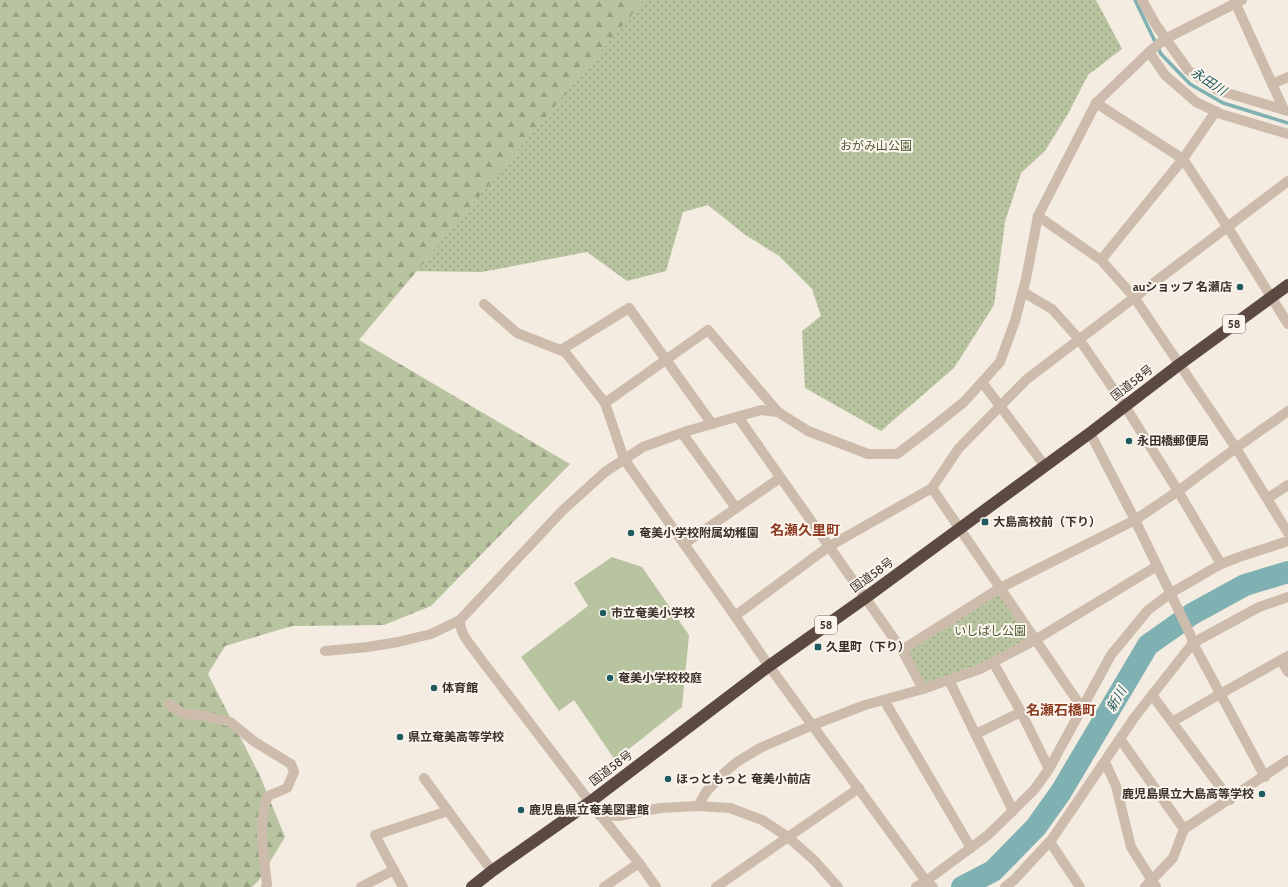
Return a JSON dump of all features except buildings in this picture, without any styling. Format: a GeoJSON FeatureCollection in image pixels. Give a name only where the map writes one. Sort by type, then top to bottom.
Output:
{"type":"FeatureCollection","features":[{"type":"Feature","properties":{"kind":"highway","name":"国道58号"},"geometry":{"type":"LineString","coordinates":[[472,887],[590,802],[769,666],[865,598],[1090,433],[1180,364],[1288,285]]}},
{"type":"Feature","properties":{"kind":"street"},"geometry":{"type":"LineString","coordinates":[[1142,0],[1166,39],[1188,70],[1217,90],[1286,110]]}},
{"type":"Feature","properties":{"kind":"street"},"geometry":{"type":"LineString","coordinates":[[605,403],[708,330],[778,412],[808,431],[848,447],[868,454],[897,454],[964,402],[1000,362],[1015,321],[1023,292],[1038,216],[1096,103],[1149,52],[1166,39],[1237,1],[1272,84],[1286,110]]}},
{"type":"Feature","properties":{"kind":"street"},"geometry":{"type":"LineString","coordinates":[[1149,52],[1166,76],[1196,102],[1216,112],[1288,134]]}},
{"type":"Feature","properties":{"kind":"street"},"geometry":{"type":"LineString","coordinates":[[1272,84],[1288,77]]}},
{"type":"Feature","properties":{"kind":"street"},"geometry":{"type":"LineString","coordinates":[[1096,103],[1182,159],[1227,226],[1288,324]]}},
{"type":"Feature","properties":{"kind":"street"},"geometry":{"type":"LineString","coordinates":[[1102,260],[1182,159],[1216,112]]}},
{"type":"Feature","properties":{"kind":"street"},"geometry":{"type":"LineString","coordinates":[[735,616],[828,546],[932,488],[959,448],[1027,378],[1227,226],[1288,182]]}},
{"type":"Feature","properties":{"kind":"street"},"geometry":{"type":"LineString","coordinates":[[1038,216],[1102,260],[1134,297],[1236,448],[1268,498],[1288,533]]}},
{"type":"Feature","properties":{"kind":"street"},"geometry":{"type":"LineString","coordinates":[[1023,292],[1052,309],[1079,339],[1125,406],[1221,564]]}},
{"type":"Feature","properties":{"kind":"street"},"geometry":{"type":"LineString","coordinates":[[484,304],[517,333],[565,352],[605,403],[624,460],[769,666],[931,885]]}},
{"type":"Feature","properties":{"kind":"street"},"geometry":{"type":"LineString","coordinates":[[561,350],[629,308],[712,424]]}},
{"type":"Feature","properties":{"kind":"street"},"geometry":{"type":"LineString","coordinates":[[982,382],[1045,466]]}},
{"type":"Feature","properties":{"kind":"street"},"geometry":{"type":"LineString","coordinates":[[326,651],[368,647],[398,642],[431,634],[460,620],[562,511],[605,472],[643,447],[682,433],[761,410],[778,412]]}},
{"type":"Feature","properties":{"kind":"street"},"geometry":{"type":"LineString","coordinates":[[902,650],[1000,588],[1135,520],[1178,491],[1288,411]]}},
{"type":"Feature","properties":{"kind":"street"},"geometry":{"type":"LineString","coordinates":[[738,417],[902,650],[923,689]]}},
{"type":"Feature","properties":{"kind":"street"},"geometry":{"type":"LineString","coordinates":[[682,433],[736,508]]}},
{"type":"Feature","properties":{"kind":"street"},"geometry":{"type":"LineString","coordinates":[[1090,433],[1135,520],[1192,639],[1265,777]]}},
{"type":"Feature","properties":{"kind":"street"},"geometry":{"type":"LineString","coordinates":[[684,544],[780,478]]}},
{"type":"Feature","properties":{"kind":"street"},"geometry":{"type":"LineString","coordinates":[[1268,498],[1288,485]]}},
{"type":"Feature","properties":{"kind":"street"},"geometry":{"type":"LineString","coordinates":[[932,488],[1082,708]]}},
{"type":"Feature","properties":{"kind":"street"},"geometry":{"type":"LineString","coordinates":[[916,887],[931,885],[971,848],[988,835],[1034,790],[1049,769],[1110,655],[1148,610],[1173,597],[1221,564],[1238,556],[1288,541]]}},
{"type":"Feature","properties":{"kind":"street"},"geometry":{"type":"LineString","coordinates":[[698,806],[706,792],[724,773],[737,762],[760,748],[865,705],[923,689],[980,669],[1035,640],[1157,566]]}},
{"type":"Feature","properties":{"kind":"street"},"geometry":{"type":"LineString","coordinates":[[1008,886],[1050,842],[1134,718],[1192,639],[1252,610],[1288,597]]}},
{"type":"Feature","properties":{"kind":"street"},"geometry":{"type":"LineString","coordinates":[[460,620],[462,632],[476,654],[599,815],[639,863],[656,887]]}},
{"type":"Feature","properties":{"kind":"street"},"geometry":{"type":"LineString","coordinates":[[1172,722],[1285,658],[1288,672]]}},
{"type":"Feature","properties":{"kind":"street"},"geometry":{"type":"LineString","coordinates":[[993,662],[1021,712],[1049,769]]}},
{"type":"Feature","properties":{"kind":"street"},"geometry":{"type":"LineString","coordinates":[[949,680],[1013,811]]}},
{"type":"Feature","properties":{"kind":"street"},"geometry":{"type":"LineString","coordinates":[[1152,695],[1230,800]]}},
{"type":"Feature","properties":{"kind":"street"},"geometry":{"type":"LineString","coordinates":[[884,700],[971,848]]}},
{"type":"Feature","properties":{"kind":"street"},"geometry":{"type":"LineString","coordinates":[[169,704],[184,714],[201,715],[230,722],[255,742],[290,764],[294,772],[287,788],[268,796],[264,806],[262,850],[267,884],[266,887]]}},
{"type":"Feature","properties":{"kind":"street"},"geometry":{"type":"LineString","coordinates":[[976,734],[1021,712]]}},
{"type":"Feature","properties":{"kind":"street"},"geometry":{"type":"LineString","coordinates":[[1120,739],[1184,829]]}},
{"type":"Feature","properties":{"kind":"street"},"geometry":{"type":"LineString","coordinates":[[1105,762],[1116,786],[1130,847],[1151,885],[1173,858],[1184,829],[1265,777],[1288,760]]}},
{"type":"Feature","properties":{"kind":"street"},"geometry":{"type":"LineString","coordinates":[[424,778],[492,872]]}},
{"type":"Feature","properties":{"kind":"street"},"geometry":{"type":"LineString","coordinates":[[716,887],[859,788]]}},
{"type":"Feature","properties":{"kind":"street"},"geometry":{"type":"LineString","coordinates":[[599,815],[619,816],[660,808],[698,806],[730,808],[762,820],[788,837],[815,861],[838,887]]}},
{"type":"Feature","properties":{"kind":"street"},"geometry":{"type":"LineString","coordinates":[[403,887],[375,834],[448,811]]}},
{"type":"Feature","properties":{"kind":"street"},"geometry":{"type":"LineString","coordinates":[[1050,842],[1080,887]]}},
{"type":"Feature","properties":{"kind":"street"},"geometry":{"type":"LineString","coordinates":[[604,887],[639,863]]}},
{"type":"Feature","properties":{"kind":"street"},"geometry":{"type":"LineString","coordinates":[[361,887],[394,870]]}},
{"type":"Feature","properties":{"kind":"green space"},"geometry":{"type":"Polygon","coordinates":[[[0,0],[644,0],[359,340],[570,464],[431,606],[384,625],[292,626],[225,646],[208,674],[260,776],[285,837],[259,880],[252,887],[0,887],[0,0]]]}},
{"type":"Feature","properties":{"kind":"green space","name":"おがみ山公園"},"geometry":{"type":"Polygon","coordinates":[[[199,0],[1096,0],[1122,49],[1088,75],[1069,112],[1045,151],[1021,173],[1005,222],[994,305],[954,368],[881,431],[805,388],[802,331],[821,316],[812,289],[779,256],[744,234],[708,205],[683,212],[666,271],[627,281],[587,252],[482,272],[405,271],[199,0]]]}},
{"type":"Feature","properties":{"kind":"green space","name":"奄美小学校校庭"},"geometry":{"type":"Polygon","coordinates":[[[612,557],[642,567],[689,635],[682,707],[615,760],[574,700],[559,711],[521,657],[588,606],[574,583],[612,557]]]}},
{"type":"Feature","properties":{"kind":"green space","name":"いしばし公園"},"geometry":{"type":"Polygon","coordinates":[[[998,592],[1032,641],[926,687],[906,650],[998,592]]]}},
{"type":"Feature","properties":{"kind":"waterway","name":"永田川"},"geometry":{"type":"LineString","coordinates":[[1135,0],[1161,54],[1190,84],[1223,103],[1288,123]]}},
{"type":"Feature","properties":{"kind":"waterway","name":"新川"},"geometry":{"type":"LineString","coordinates":[[962,887],[993,871],[1036,827],[1061,792],[1148,645],[1192,614],[1245,585],[1288,572]]}},
{"type":"Feature","properties":{"kind":"place","name":"auショップ 名瀬店"},"geometry":{"type":"Point","coordinates":[1240,287]}},
{"type":"Feature","properties":{"kind":"place","name":"永田橋郵便局"},"geometry":{"type":"Point","coordinates":[1129,441]}},
{"type":"Feature","properties":{"kind":"place","name":"大島高校前（下り）"},"geometry":{"type":"Point","coordinates":[985,522]}},
{"type":"Feature","properties":{"kind":"place","name":"奄美小学校附属幼稚園"},"geometry":{"type":"Point","coordinates":[631,533]}},
{"type":"Feature","properties":{"kind":"place","name":"市立奄美小学校"},"geometry":{"type":"Point","coordinates":[603,613]}},
{"type":"Feature","properties":{"kind":"place","name":"久里町（下り）"},"geometry":{"type":"Point","coordinates":[818,647]}},
{"type":"Feature","properties":{"kind":"place","name":"奄美小学校校庭"},"geometry":{"type":"Point","coordinates":[610,678]}},
{"type":"Feature","properties":{"kind":"place","name":"体育館"},"geometry":{"type":"Point","coordinates":[434,688]}},
{"type":"Feature","properties":{"kind":"place","name":"県立奄美高等学校"},"geometry":{"type":"Point","coordinates":[400,737]}},
{"type":"Feature","properties":{"kind":"place","name":"ほっともっと 奄美小前店"},"geometry":{"type":"Point","coordinates":[668,779]}},
{"type":"Feature","properties":{"kind":"place","name":"鹿児島県立大島高等学校"},"geometry":{"type":"Point","coordinates":[1262,794]}},
{"type":"Feature","properties":{"kind":"place","name":"鹿児島県立奄美図書館"},"geometry":{"type":"Point","coordinates":[521,810]}},
{"type":"Feature","properties":{"kind":"district","name":"名瀬久里町"},"geometry":{"type":"Point","coordinates":[805,530]}},
{"type":"Feature","properties":{"kind":"district","name":"名瀬石橋町"},"geometry":{"type":"Point","coordinates":[1061,710]}}]}
